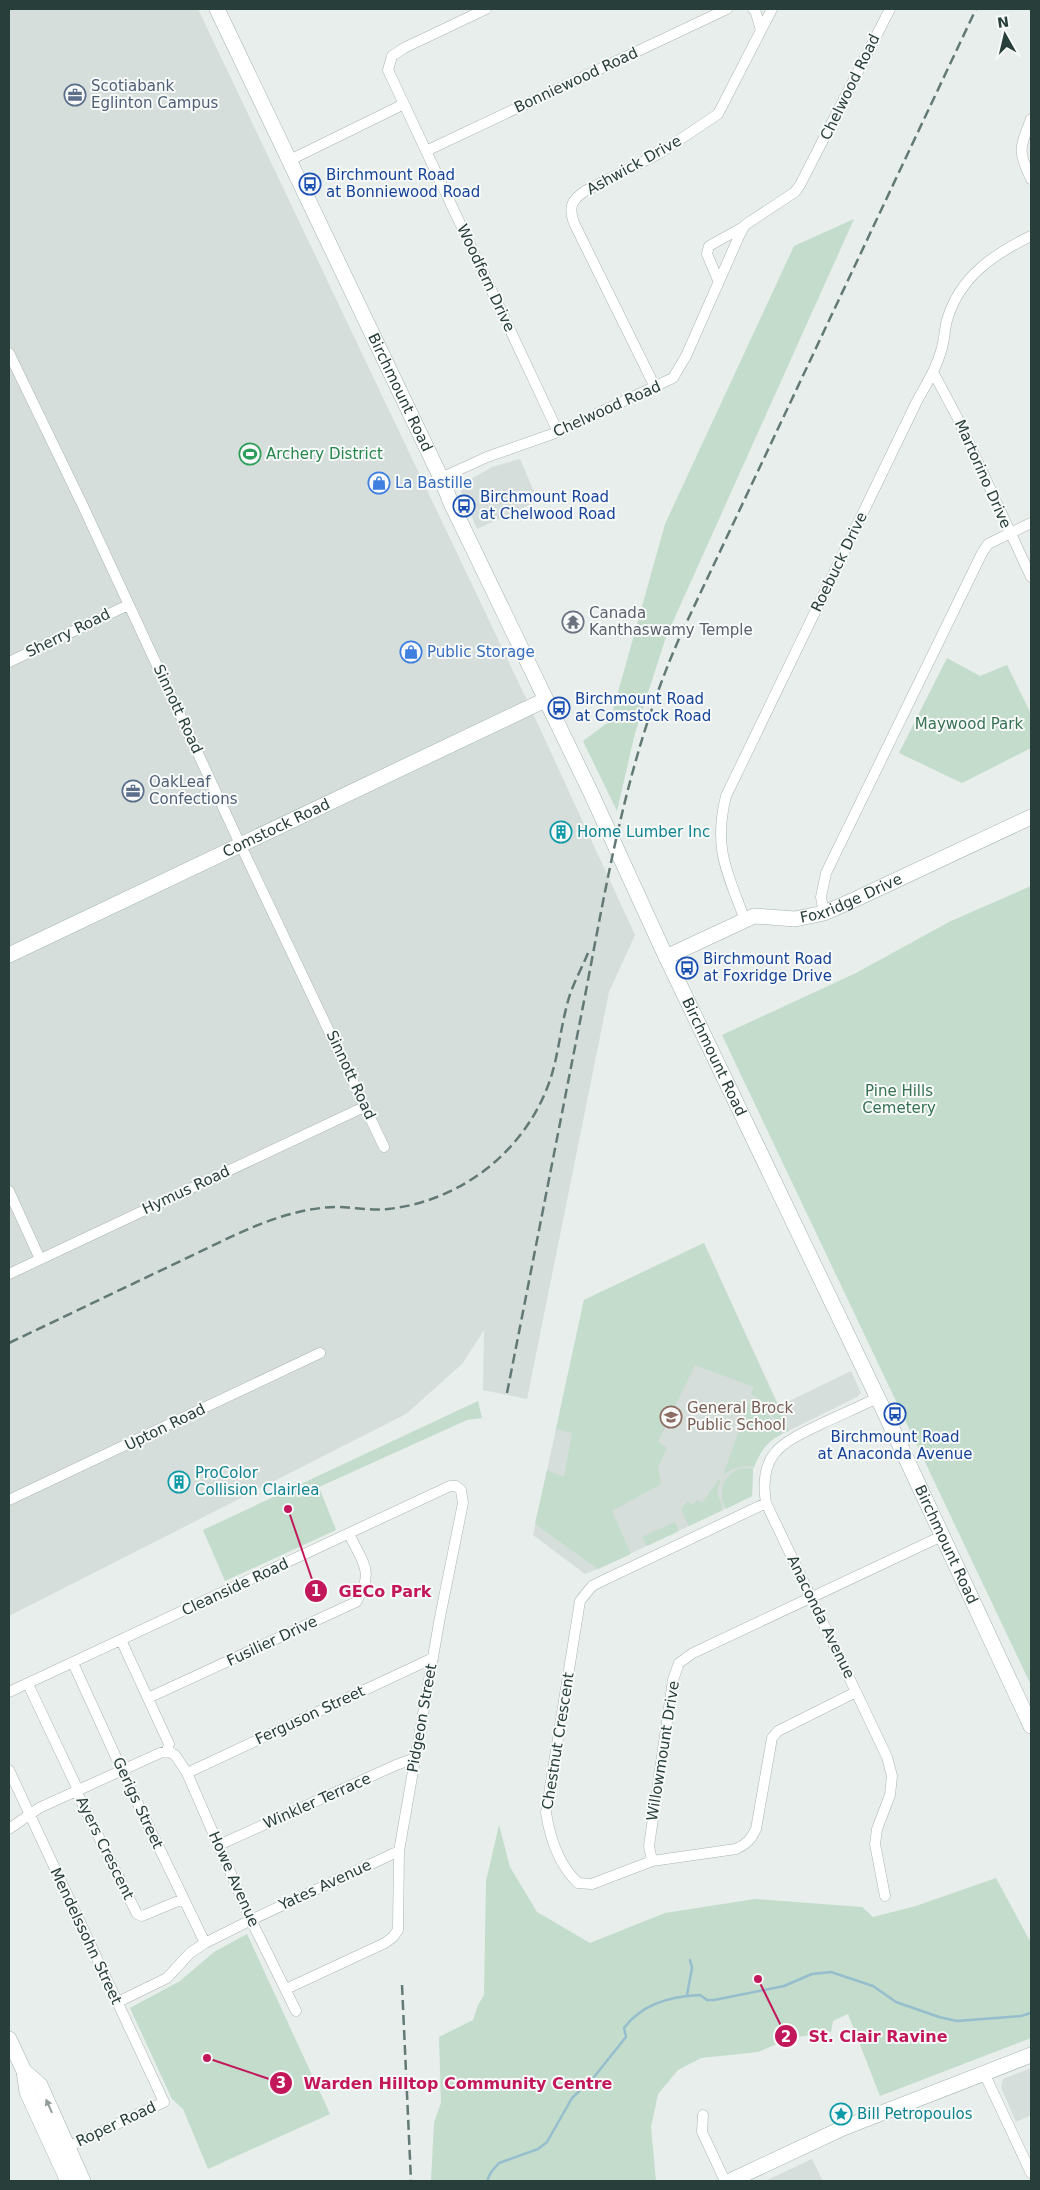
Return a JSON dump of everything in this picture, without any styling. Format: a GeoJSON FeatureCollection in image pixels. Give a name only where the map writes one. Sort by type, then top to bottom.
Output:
{"type":"FeatureCollection","features":[{"type":"Feature","properties":{"kind":"main road","name":"Birchmount Road"},"geometry":{"type":"LineString","coordinates":[[218,9],[545,700],[591,793],[666,958],[877,1398],[1031,1726]]}},
{"type":"Feature","properties":{"kind":"main road","name":"Comstock Road"},"geometry":{"type":"LineString","coordinates":[[9,954],[545,700]]}},
{"type":"Feature","properties":{"kind":"main road","name":"Foxridge Drive"},"geometry":{"type":"LineString","coordinates":[[666,958],[754,916],[795,919],[810,917],[824,912],[864,896],[1031,817]]}},
{"type":"Feature","properties":{"kind":"main road"},"geometry":{"type":"LineString","coordinates":[[9,2039],[24,2071],[27,2092],[68,2181]]}},
{"type":"Feature","properties":{"kind":"main road"},"geometry":{"type":"LineString","coordinates":[[730,2181],[843,2128],[1031,2055]]}},
{"type":"Feature","properties":{"kind":"main road"},"geometry":{"type":"LineString","coordinates":[[24,2071],[40,2085],[84,2181]]}},
{"type":"Feature","properties":{"kind":"street","name":"Woodfern Drive"},"geometry":{"type":"LineString","coordinates":[[486,9],[412,44],[392,56],[388,70],[558,432]]}},
{"type":"Feature","properties":{"kind":"street","name":"Bonniewood Road"},"geometry":{"type":"LineString","coordinates":[[426,151],[727,9]]}},
{"type":"Feature","properties":{"kind":"street"},"geometry":{"type":"LineString","coordinates":[[753,9],[755,10],[761,30]]}},
{"type":"Feature","properties":{"kind":"street","name":"Ashwick Drive"},"geometry":{"type":"LineString","coordinates":[[654,387],[574,223],[571,206],[574,199],[585,191],[660,153],[718,114],[772,9]]}},
{"type":"Feature","properties":{"kind":"street","name":"Chelwood Road"},"geometry":{"type":"LineString","coordinates":[[718,280],[706,250],[709,246],[746,225],[794,192],[800,185],[890,9]]}},
{"type":"Feature","properties":{"kind":"street"},"geometry":{"type":"LineString","coordinates":[[290,160],[404,104]]}},
{"type":"Feature","properties":{"kind":"street"},"geometry":{"type":"LineString","coordinates":[[1031,119],[1021,146],[1021,155],[1031,179]]}},
{"type":"Feature","properties":{"kind":"street","name":"Chelwood Road"},"geometry":{"type":"LineString","coordinates":[[441,478],[487,457],[558,432],[667,382],[676,374],[718,280],[746,225]]}},
{"type":"Feature","properties":{"kind":"street","name":"Roebuck Drive"},"geometry":{"type":"LineString","coordinates":[[745,920],[729,881],[721,852],[720,826],[726,796],[916,403],[933,372],[942,350],[947,319],[954,299],[962,286],[993,257],[1031,236]]}},
{"type":"Feature","properties":{"kind":"street","name":"Sinnott Road"},"geometry":{"type":"LineString","coordinates":[[9,353],[83,506],[240,844],[327,1023],[384,1147]]}},
{"type":"Feature","properties":{"kind":"street","name":"Martorino Drive"},"geometry":{"type":"LineString","coordinates":[[933,372],[957,417],[1031,577]]}},
{"type":"Feature","properties":{"kind":"street"},"geometry":{"type":"LineString","coordinates":[[824,912],[821,897],[826,873],[988,544],[1031,523]]}},
{"type":"Feature","properties":{"kind":"street","name":"Sherry Road"},"geometry":{"type":"LineString","coordinates":[[9,662],[128,605]]}},
{"type":"Feature","properties":{"kind":"street","name":"Hymus Road"},"geometry":{"type":"LineString","coordinates":[[9,1274],[364,1107]]}},
{"type":"Feature","properties":{"kind":"street"},"geometry":{"type":"LineString","coordinates":[[9,1191],[40,1259]]}},
{"type":"Feature","properties":{"kind":"street","name":"Upton Road"},"geometry":{"type":"LineString","coordinates":[[9,1500],[320,1353]]}},
{"type":"Feature","properties":{"kind":"street","name":"Anaconda Avenue"},"geometry":{"type":"LineString","coordinates":[[877,1398],[799,1434],[779,1447],[770,1458],[765,1472],[764,1484],[766,1504],[887,1757],[892,1776],[890,1794],[877,1829],[875,1844],[885,1896]]}},
{"type":"Feature","properties":{"kind":"street","name":"Cleanside Road"},"geometry":{"type":"LineString","coordinates":[[9,1692],[450,1486],[456,1486],[461,1490]]}},
{"type":"Feature","properties":{"kind":"street","name":"Pidgeon Street"},"geometry":{"type":"LineString","coordinates":[[286,1989],[385,1943],[398,1930],[399,1851],[462,1503],[461,1490]]}},
{"type":"Feature","properties":{"kind":"street","name":"Chestnut Crescent"},"geometry":{"type":"LineString","coordinates":[[766,1504],[592,1586],[580,1601],[546,1813],[548,1830],[566,1871],[578,1883],[592,1884],[652,1861],[736,1849],[746,1844],[752,1839],[756,1829],[772,1738],[785,1726],[856,1692]]}},
{"type":"Feature","properties":{"kind":"street","name":"Fusilier Drive"},"geometry":{"type":"LineString","coordinates":[[148,1698],[356,1602],[366,1586],[366,1568],[349,1534]]}},
{"type":"Feature","properties":{"kind":"street","name":"Willowmount Drive"},"geometry":{"type":"LineString","coordinates":[[652,1861],[649,1846],[673,1680],[679,1663],[692,1653],[942,1536]]}},
{"type":"Feature","properties":{"kind":"street","name":"Howe Avenue"},"geometry":{"type":"LineString","coordinates":[[121,1640],[169,1744],[163,1752],[175,1756],[187,1773],[251,1920],[296,2011]]}},
{"type":"Feature","properties":{"kind":"street","name":"Ferguson Street"},"geometry":{"type":"LineString","coordinates":[[187,1773],[433,1658]]}},
{"type":"Feature","properties":{"kind":"street","name":"Gerigs Street"},"geometry":{"type":"LineString","coordinates":[[73,1663],[205,1944]]}},
{"type":"Feature","properties":{"kind":"street","name":"Ayers Crescent"},"geometry":{"type":"LineString","coordinates":[[28,1684],[137,1914],[142,1916],[183,1899]]}},
{"type":"Feature","properties":{"kind":"street"},"geometry":{"type":"LineString","coordinates":[[9,1829],[40,1808],[163,1752]]}},
{"type":"Feature","properties":{"kind":"street","name":"Winkler Terrace"},"geometry":{"type":"LineString","coordinates":[[219,1845],[415,1758]]}},
{"type":"Feature","properties":{"kind":"street","name":"Mendelssohn Street"},"geometry":{"type":"LineString","coordinates":[[9,1770],[164,2102]]}},
{"type":"Feature","properties":{"kind":"street","name":"Yates Avenue"},"geometry":{"type":"LineString","coordinates":[[118,2002],[167,1978],[190,1953],[205,1944],[251,1920],[399,1851]]}},
{"type":"Feature","properties":{"kind":"street"},"geometry":{"type":"LineString","coordinates":[[984,2073],[1031,2173]]}},
{"type":"Feature","properties":{"kind":"street","name":"Roper Road"},"geometry":{"type":"LineString","coordinates":[[68,2147],[164,2102]]}},
{"type":"Feature","properties":{"kind":"street"},"geometry":{"type":"LineString","coordinates":[[703,2115],[702,2132],[724,2181]]}},
{"type":"Feature","properties":{"kind":"shaded area"},"geometry":{"type":"Polygon","coordinates":[[[9,9],[198,9],[524,694],[635,935],[609,992],[527,1399],[483,1390],[484,1330],[462,1364],[406,1414],[9,1616],[9,9]]]}},
{"type":"Feature","properties":{"kind":"shaded area"},"geometry":{"type":"Polygon","coordinates":[[[520,459],[538,501],[477,529],[459,486],[492,467],[520,459]]]}},
{"type":"Feature","properties":{"kind":"shaded area","name":"General Brock Public School"},"geometry":{"type":"Polygon","coordinates":[[[704,1243],[779,1406],[851,1371],[861,1393],[857,1397],[772,1439],[761,1449],[753,1469],[752,1496],[585,1574],[533,1535],[584,1300],[704,1243]]]}},
{"type":"Feature","properties":{"kind":"shaded area"},"geometry":{"type":"Polygon","coordinates":[[[1031,2068],[1031,2115],[1016,2122],[1001,2087],[1003,2079],[1031,2068]]]}},
{"type":"Feature","properties":{"kind":"shaded area"},"geometry":{"type":"Polygon","coordinates":[[[812,2159],[823,2181],[765,2181],[812,2159]]]}},
{"type":"Feature","properties":{"kind":"green space"},"geometry":{"type":"Polygon","coordinates":[[[854,219],[666,637],[635,733],[617,811],[583,741],[610,721],[665,524],[794,246],[854,219]]]}},
{"type":"Feature","properties":{"kind":"green space","name":"Maywood Park"},"geometry":{"type":"Polygon","coordinates":[[[947,658],[980,676],[1007,665],[1031,714],[1031,748],[962,783],[899,753],[947,658]]]}},
{"type":"Feature","properties":{"kind":"green space","name":"Pine Hills Cemetery"},"geometry":{"type":"Polygon","coordinates":[[[1031,886],[1031,1685],[722,1035],[856,973],[949,922],[1031,886]]]}},
{"type":"Feature","properties":{"kind":"green space","name":"General Brock Public School"},"geometry":{"type":"Polygon","coordinates":[[[704,1243],[789,1431],[785,1432],[759,1399],[751,1394],[754,1387],[695,1365],[658,1442],[667,1448],[658,1467],[661,1484],[612,1511],[631,1554],[598,1569],[535,1524],[547,1470],[564,1477],[572,1433],[556,1429],[584,1300],[704,1243]]]}},
{"type":"Feature","properties":{"kind":"green space"},"geometry":{"type":"Polygon","coordinates":[[[751,1398],[762,1406],[782,1434],[772,1440],[765,1448],[754,1467],[738,1467],[723,1475],[751,1398]]]}},
{"type":"Feature","properties":{"kind":"green space"},"geometry":{"type":"Polygon","coordinates":[[[478,1401],[482,1418],[467,1420],[319,1487],[336,1530],[225,1581],[203,1530],[478,1401]]]}},
{"type":"Feature","properties":{"kind":"green space"},"geometry":{"type":"Polygon","coordinates":[[[741,1468],[753,1469],[752,1496],[726,1509],[722,1496],[723,1485],[729,1475],[741,1468]]]}},
{"type":"Feature","properties":{"kind":"green space"},"geometry":{"type":"Polygon","coordinates":[[[719,1479],[717,1492],[723,1510],[689,1526],[681,1509],[688,1501],[693,1505],[697,1500],[702,1503],[719,1479]]]}},
{"type":"Feature","properties":{"kind":"green space"},"geometry":{"type":"Polygon","coordinates":[[[675,1522],[679,1531],[647,1546],[642,1537],[675,1522]]]}},
{"type":"Feature","properties":{"kind":"green space"},"geometry":{"type":"Polygon","coordinates":[[[499,1825],[510,1867],[537,1912],[590,1943],[665,1913],[755,1899],[862,1907],[873,1917],[916,1906],[996,1878],[1031,1943],[1031,2038],[880,2096],[848,2014],[833,2021],[831,2032],[791,2038],[758,2052],[701,2058],[678,2070],[658,2094],[651,2127],[656,2181],[431,2181],[434,2123],[441,2103],[439,2037],[473,2020],[484,1995],[486,1881],[499,1825]]]}},
{"type":"Feature","properties":{"kind":"green space"},"geometry":{"type":"Polygon","coordinates":[[[247,1934],[330,2114],[208,2169],[183,2109],[172,2099],[130,2008],[180,1981],[214,1952],[247,1934]]]}},
{"type":"Feature","properties":{"kind":"waterway"},"geometry":{"type":"LineString","coordinates":[[687,1995],[692,1968],[690,1960]]}},
{"type":"Feature","properties":{"kind":"waterway"},"geometry":{"type":"LineString","coordinates":[[487,2181],[491,2172],[499,2163],[538,2149],[547,2142],[572,2098],[594,2077],[626,2037],[624,2028],[639,2013],[658,2003],[678,1997],[700,1995],[707,2000],[714,2000],[784,1986],[812,1974],[831,1972],[873,1986],[896,2002],[939,2017],[957,2021],[1021,2016],[1031,2013]]}},
{"type":"Feature","properties":{"kind":"railway"},"geometry":{"type":"LineString","coordinates":[[507,1393],[612,857],[634,766],[648,721],[682,632],[976,9]]}},
{"type":"Feature","properties":{"kind":"railway"},"geometry":{"type":"LineString","coordinates":[[9,1343],[261,1224],[297,1212],[322,1208],[388,1209],[415,1204],[440,1196],[464,1184],[486,1169],[506,1151],[524,1131],[538,1108],[552,1074],[569,998],[588,953]]}},
{"type":"Feature","properties":{"kind":"railway"},"geometry":{"type":"LineString","coordinates":[[402,1985],[411,2181]]}},
{"type":"Feature","properties":{"kind":"place","name":"Scotiabank Eglinton Campus"},"geometry":{"type":"Point","coordinates":[75,95]}},
{"type":"Feature","properties":{"kind":"place","name":"Birchmount Road at Bonniewood Road"},"geometry":{"type":"Point","coordinates":[310,184]}},
{"type":"Feature","properties":{"kind":"place","name":"Archery District"},"geometry":{"type":"Point","coordinates":[250,454]}},
{"type":"Feature","properties":{"kind":"place","name":"La Bastille"},"geometry":{"type":"Point","coordinates":[379,483]}},
{"type":"Feature","properties":{"kind":"place","name":"Birchmount Road at Chelwood Road"},"geometry":{"type":"Point","coordinates":[464,506]}},
{"type":"Feature","properties":{"kind":"place","name":"Canada Kanthaswamy Temple"},"geometry":{"type":"Point","coordinates":[573,622]}},
{"type":"Feature","properties":{"kind":"place","name":"Public Storage"},"geometry":{"type":"Point","coordinates":[411,652]}},
{"type":"Feature","properties":{"kind":"place","name":"Birchmount Road at Comstock Road"},"geometry":{"type":"Point","coordinates":[559,708]}},
{"type":"Feature","properties":{"kind":"place","name":"OakLeaf Confections"},"geometry":{"type":"Point","coordinates":[133,791]}},
{"type":"Feature","properties":{"kind":"place","name":"Home Lumber Inc"},"geometry":{"type":"Point","coordinates":[561,832]}},
{"type":"Feature","properties":{"kind":"place","name":"Birchmount Road at Foxridge Drive"},"geometry":{"type":"Point","coordinates":[687,968]}},
{"type":"Feature","properties":{"kind":"place","name":"Birchmount Road at Anaconda Avenue"},"geometry":{"type":"Point","coordinates":[895,1414]}},
{"type":"Feature","properties":{"kind":"place","name":"General Brock Public School"},"geometry":{"type":"Point","coordinates":[671,1417]}},
{"type":"Feature","properties":{"kind":"place","name":"ProColor Collision Clairlea"},"geometry":{"type":"Point","coordinates":[179,1482]}},
{"type":"Feature","properties":{"kind":"place","name":"GECo Park"},"geometry":{"type":"Point","coordinates":[288,1509]}},
{"type":"Feature","properties":{"kind":"place","name":"St. Clair Ravine"},"geometry":{"type":"Point","coordinates":[758,1979]}},
{"type":"Feature","properties":{"kind":"place","name":"Warden Hilltop Community Centre"},"geometry":{"type":"Point","coordinates":[207,2058]}},
{"type":"Feature","properties":{"kind":"place","name":"Bill Petropoulos"},"geometry":{"type":"Point","coordinates":[841,2114]}}]}
